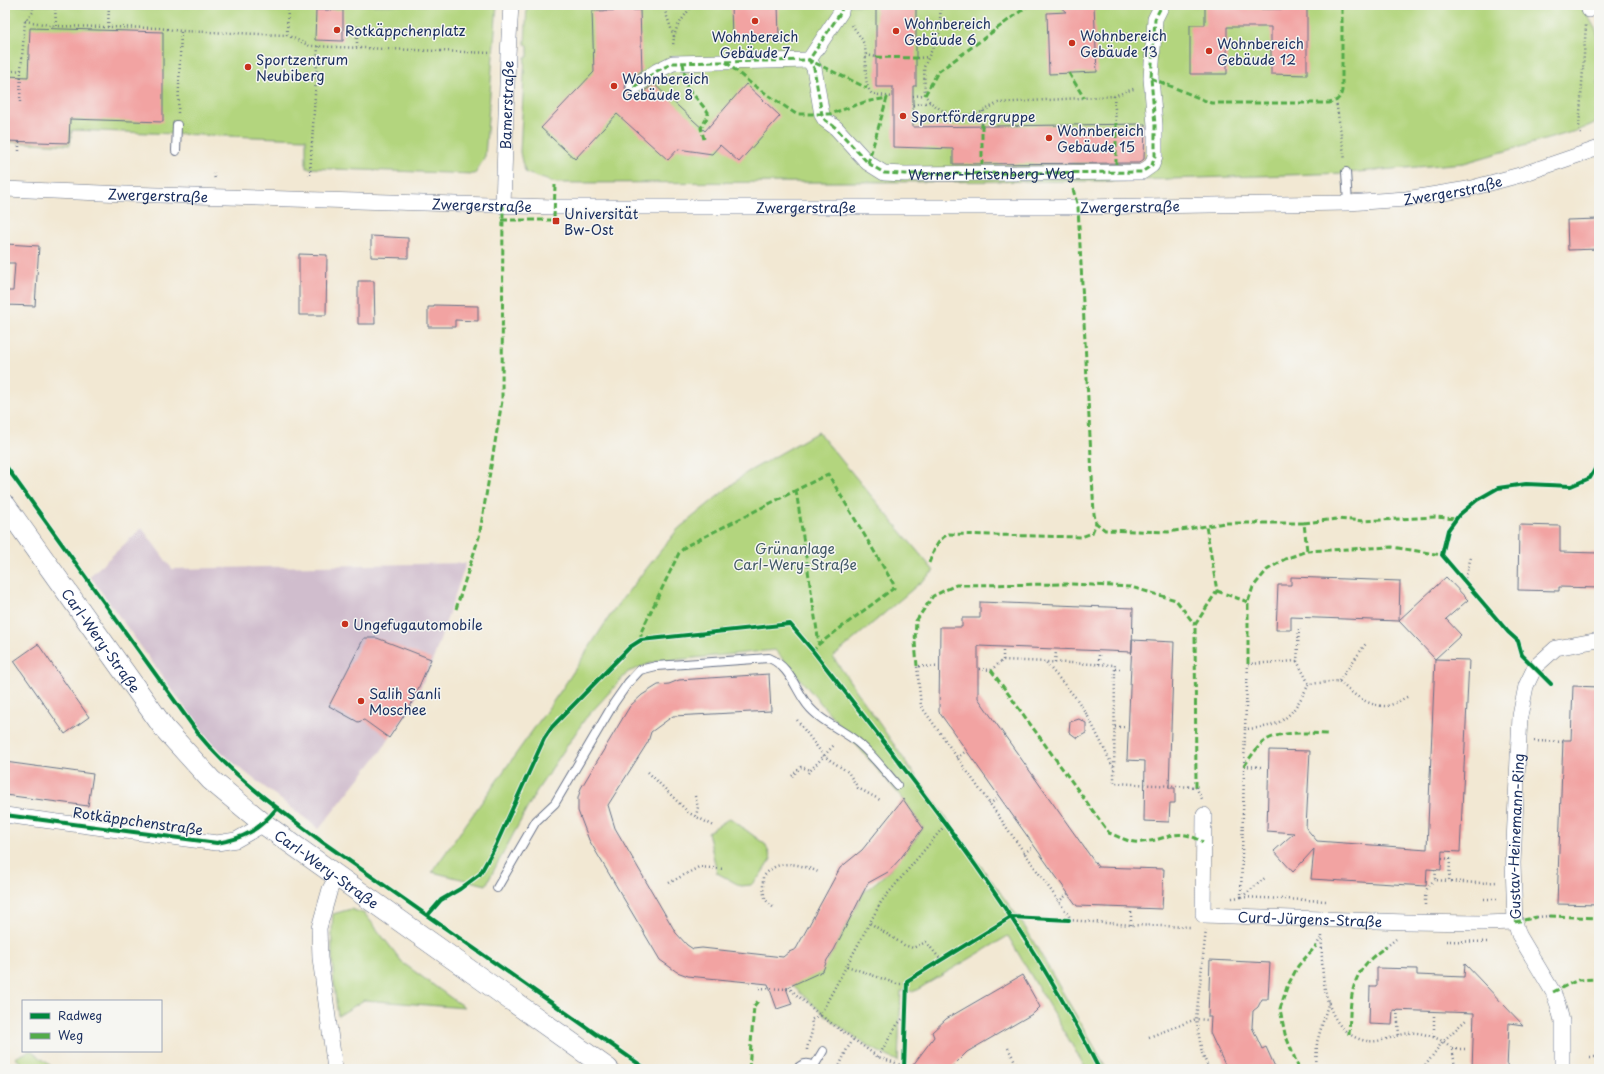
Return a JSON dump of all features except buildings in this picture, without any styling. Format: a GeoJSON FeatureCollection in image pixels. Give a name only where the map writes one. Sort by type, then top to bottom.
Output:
{"type":"FeatureCollection","features":[{"type":"Feature","properties":{"kind":"main road","name":"Carl-Wery-Straße"},"geometry":{"type":"LineString","coordinates":[[5,505],[164,728],[211,780],[264,824],[608,1069]]}},
{"type":"Feature","properties":{"kind":"street","name":"Bamerstraße"},"geometry":{"type":"LineString","coordinates":[[503,206],[508,54],[512,5]]}},
{"type":"Feature","properties":{"kind":"street","name":"Werner-Heisenberg-Weg"},"geometry":{"type":"LineString","coordinates":[[809,60],[814,68],[822,115],[868,163],[884,173],[1142,172],[1152,165],[1155,156],[1155,125],[1151,78],[1155,19],[1162,5]]}},
{"type":"Feature","properties":{"kind":"street"},"geometry":{"type":"LineString","coordinates":[[634,88],[657,71],[673,63],[809,60],[842,9]]}},
{"type":"Feature","properties":{"kind":"street","name":"Zwergerstraße"},"geometry":{"type":"LineString","coordinates":[[5,189],[503,206],[1078,207],[1348,202],[1406,199],[1468,189],[1520,175],[1599,148]]}},
{"type":"Feature","properties":{"kind":"street","name":"Gustav-Heinemann-Ring"},"geometry":{"type":"LineString","coordinates":[[1562,1069],[1562,1022],[1558,1005],[1553,992],[1519,935],[1515,922],[1513,863],[1520,716],[1526,686],[1535,667],[1556,648],[1599,640]]}},
{"type":"Feature","properties":{"kind":"street","name":"Rotkäppchenstraße"},"geometry":{"type":"LineString","coordinates":[[5,815],[217,843],[236,840],[264,824]]}},
{"type":"Feature","properties":{"kind":"street"},"geometry":{"type":"LineString","coordinates":[[1200,921],[1204,815]]}},
{"type":"Feature","properties":{"kind":"street"},"geometry":{"type":"LineString","coordinates":[[335,1069],[320,958],[319,928],[330,890],[337,876]]}},
{"type":"Feature","properties":{"kind":"street","name":"Curd-Jürgens-Straße"},"geometry":{"type":"LineString","coordinates":[[1200,921],[1515,922]]}},
{"type":"Feature","properties":{"kind":"lane"},"geometry":{"type":"LineString","coordinates":[[176,151],[177,125]]}},
{"type":"Feature","properties":{"kind":"lane"},"geometry":{"type":"LineString","coordinates":[[1346,172],[1348,202]]}},
{"type":"Feature","properties":{"kind":"lane"},"geometry":{"type":"LineString","coordinates":[[497,888],[536,821],[555,803],[614,703],[628,682],[640,670],[656,666],[769,658],[779,662],[794,681],[804,700],[819,717],[853,739],[897,785]]}},
{"type":"Feature","properties":{"kind":"lane"},"geometry":{"type":"LineString","coordinates":[[797,1069],[802,1064],[813,1066],[824,1051]]}},
{"type":"Feature","properties":{"kind":"path"},"geometry":{"type":"LineString","coordinates":[[20,102],[25,21],[33,12],[33,5]]}},
{"type":"Feature","properties":{"kind":"path"},"geometry":{"type":"LineString","coordinates":[[56,5],[56,26]]}},
{"type":"Feature","properties":{"kind":"path"},"geometry":{"type":"LineString","coordinates":[[108,27],[109,5]]}},
{"type":"Feature","properties":{"kind":"path"},"geometry":{"type":"LineString","coordinates":[[287,35],[288,5]]}},
{"type":"Feature","properties":{"kind":"path"},"geometry":{"type":"LineString","coordinates":[[663,5],[674,37]]}},
{"type":"Feature","properties":{"kind":"path"},"geometry":{"type":"LineString","coordinates":[[673,63],[674,37],[677,27],[692,5]]}},
{"type":"Feature","properties":{"kind":"path"},"geometry":{"type":"LineString","coordinates":[[941,5],[939,34],[924,67],[925,95],[930,102],[943,111],[963,115],[976,115],[998,103],[1114,96],[1129,92],[1151,78]]}},
{"type":"Feature","properties":{"kind":"path"},"geometry":{"type":"LineString","coordinates":[[1580,134],[1579,128],[1585,28],[1590,7]]}},
{"type":"Feature","properties":{"kind":"path"},"geometry":{"type":"LineString","coordinates":[[842,9],[859,35],[866,55],[867,88],[872,94],[893,97]]}},
{"type":"Feature","properties":{"kind":"path"},"geometry":{"type":"LineString","coordinates":[[25,21],[56,26],[159,28],[181,31],[287,35],[310,46],[508,54]]}},
{"type":"Feature","properties":{"kind":"path"},"geometry":{"type":"LineString","coordinates":[[357,48],[357,27],[387,29]]}},
{"type":"Feature","properties":{"kind":"path"},"geometry":{"type":"LineString","coordinates":[[177,125],[181,31]]}},
{"type":"Feature","properties":{"kind":"path"},"geometry":{"type":"LineString","coordinates":[[310,175],[318,46]]}},
{"type":"Feature","properties":{"kind":"path"},"geometry":{"type":"LineString","coordinates":[[866,55],[876,56]]}},
{"type":"Feature","properties":{"kind":"path"},"geometry":{"type":"LineString","coordinates":[[916,58],[928,57]]}},
{"type":"Feature","properties":{"kind":"path"},"geometry":{"type":"LineString","coordinates":[[5,72],[21,70]]}},
{"type":"Feature","properties":{"kind":"path"},"geometry":{"type":"LineString","coordinates":[[913,96],[925,95]]}},
{"type":"Feature","properties":{"kind":"path"},"geometry":{"type":"LineString","coordinates":[[1114,96],[1116,123]]}},
{"type":"Feature","properties":{"kind":"path"},"geometry":{"type":"LineString","coordinates":[[1336,101],[1346,172]]}},
{"type":"Feature","properties":{"kind":"path"},"geometry":{"type":"LineString","coordinates":[[913,105],[930,102]]}},
{"type":"Feature","properties":{"kind":"path"},"geometry":{"type":"LineString","coordinates":[[982,124],[983,111]]}},
{"type":"Feature","properties":{"kind":"path"},"geometry":{"type":"LineString","coordinates":[[19,141],[19,151]]}},
{"type":"Feature","properties":{"kind":"path"},"geometry":{"type":"LineString","coordinates":[[1464,582],[1470,557]]}},
{"type":"Feature","properties":{"kind":"path"},"geometry":{"type":"LineString","coordinates":[[1299,629],[1297,661],[1309,684]]}},
{"type":"Feature","properties":{"kind":"path"},"geometry":{"type":"LineString","coordinates":[[1309,684],[1339,681],[1367,642]]}},
{"type":"Feature","properties":{"kind":"path"},"geometry":{"type":"LineString","coordinates":[[1003,650],[1003,660]]}},
{"type":"Feature","properties":{"kind":"path"},"geometry":{"type":"LineString","coordinates":[[1055,662],[1056,651]]}},
{"type":"Feature","properties":{"kind":"path"},"geometry":{"type":"LineString","coordinates":[[1099,654],[1099,664]]}},
{"type":"Feature","properties":{"kind":"path"},"geometry":{"type":"LineString","coordinates":[[979,669],[991,670],[1003,660],[1115,664],[1114,783],[1196,787],[1204,804],[1204,815]]}},
{"type":"Feature","properties":{"kind":"path"},"geometry":{"type":"LineString","coordinates":[[1241,883],[1248,664],[1297,661]]}},
{"type":"Feature","properties":{"kind":"path"},"geometry":{"type":"LineString","coordinates":[[1046,662],[1076,698],[1102,743],[1114,768]]}},
{"type":"Feature","properties":{"kind":"path"},"geometry":{"type":"LineString","coordinates":[[940,667],[918,666],[921,706],[1069,916],[1069,920],[1179,928],[1200,921],[1206,933],[1196,1019],[1202,1054],[1209,1069]]}},
{"type":"Feature","properties":{"kind":"path"},"geometry":{"type":"LineString","coordinates":[[1115,669],[1123,669]]}},
{"type":"Feature","properties":{"kind":"path"},"geometry":{"type":"LineString","coordinates":[[1339,681],[1351,693],[1367,702],[1386,706],[1409,696]]}},
{"type":"Feature","properties":{"kind":"path"},"geometry":{"type":"LineString","coordinates":[[1245,729],[1265,728],[1278,724],[1291,714],[1309,684]]}},
{"type":"Feature","properties":{"kind":"path"},"geometry":{"type":"LineString","coordinates":[[796,720],[824,756],[848,772],[858,788],[882,801]]}},
{"type":"Feature","properties":{"kind":"path"},"geometry":{"type":"LineString","coordinates":[[1114,727],[1124,727]]}},
{"type":"Feature","properties":{"kind":"path"},"geometry":{"type":"LineString","coordinates":[[1544,741],[1563,742]]}},
{"type":"Feature","properties":{"kind":"path"},"geometry":{"type":"LineString","coordinates":[[808,773],[835,744]]}},
{"type":"Feature","properties":{"kind":"path"},"geometry":{"type":"LineString","coordinates":[[957,758],[966,751]]}},
{"type":"Feature","properties":{"kind":"path"},"geometry":{"type":"LineString","coordinates":[[1244,766],[1262,767]]}},
{"type":"Feature","properties":{"kind":"path"},"geometry":{"type":"LineString","coordinates":[[792,776],[801,767],[811,770]]}},
{"type":"Feature","properties":{"kind":"path"},"geometry":{"type":"LineString","coordinates":[[648,772],[676,802],[714,826]]}},
{"type":"Feature","properties":{"kind":"path"},"geometry":{"type":"LineString","coordinates":[[695,796],[698,806],[696,816]]}},
{"type":"Feature","properties":{"kind":"path"},"geometry":{"type":"LineString","coordinates":[[989,804],[999,798]]}},
{"type":"Feature","properties":{"kind":"path"},"geometry":{"type":"LineString","coordinates":[[813,1066],[808,1044],[814,1029],[811,1020],[820,1015],[848,966],[881,902],[946,824]]}},
{"type":"Feature","properties":{"kind":"path"},"geometry":{"type":"LineString","coordinates":[[1024,854],[1034,846]]}},
{"type":"Feature","properties":{"kind":"path"},"geometry":{"type":"LineString","coordinates":[[1442,858],[1450,859],[1449,881]]}},
{"type":"Feature","properties":{"kind":"path"},"geometry":{"type":"LineString","coordinates":[[773,907],[767,904],[764,896],[763,877],[774,867],[786,865],[807,867],[818,872]]}},
{"type":"Feature","properties":{"kind":"path"},"geometry":{"type":"LineString","coordinates":[[669,884],[699,868],[724,868]]}},
{"type":"Feature","properties":{"kind":"path"},"geometry":{"type":"LineString","coordinates":[[1435,880],[1436,870]]}},
{"type":"Feature","properties":{"kind":"path"},"geometry":{"type":"LineString","coordinates":[[1241,897],[1266,877]]}},
{"type":"Feature","properties":{"kind":"path"},"geometry":{"type":"LineString","coordinates":[[1425,905],[1427,886],[1435,880],[1477,883],[1498,881],[1498,888]]}},
{"type":"Feature","properties":{"kind":"path"},"geometry":{"type":"LineString","coordinates":[[1484,899],[1498,899],[1498,893]]}},
{"type":"Feature","properties":{"kind":"path"},"geometry":{"type":"LineString","coordinates":[[1058,902],[1068,894]]}},
{"type":"Feature","properties":{"kind":"path"},"geometry":{"type":"LineString","coordinates":[[1131,911],[1131,925]]}},
{"type":"Feature","properties":{"kind":"path"},"geometry":{"type":"LineString","coordinates":[[1537,917],[1550,916]]}},
{"type":"Feature","properties":{"kind":"path"},"geometry":{"type":"LineString","coordinates":[[870,923],[904,945],[913,948],[926,942],[941,960]]}},
{"type":"Feature","properties":{"kind":"path"},"geometry":{"type":"LineString","coordinates":[[1316,946],[1322,937],[1322,981],[1335,1019],[1349,1035],[1368,1041],[1389,1038],[1411,1032],[1434,1037],[1443,1041],[1452,1049],[1468,1050]]}},
{"type":"Feature","properties":{"kind":"path"},"geometry":{"type":"LineString","coordinates":[[1386,947],[1396,939]]}},
{"type":"Feature","properties":{"kind":"path"},"geometry":{"type":"LineString","coordinates":[[1204,955],[1208,959]]}},
{"type":"Feature","properties":{"kind":"path"},"geometry":{"type":"LineString","coordinates":[[848,966],[897,984],[906,984]]}},
{"type":"Feature","properties":{"kind":"path"},"geometry":{"type":"LineString","coordinates":[[759,988],[790,989],[820,1015],[878,1057],[904,1066]]}},
{"type":"Feature","properties":{"kind":"path"},"geometry":{"type":"LineString","coordinates":[[1316,1069],[1318,1042],[1329,1001]]}},
{"type":"Feature","properties":{"kind":"path"},"geometry":{"type":"LineString","coordinates":[[1397,1010],[1399,1035]]}},
{"type":"Feature","properties":{"kind":"path"},"geometry":{"type":"LineString","coordinates":[[878,1057],[897,1025],[905,1016]]}},
{"type":"Feature","properties":{"kind":"path"},"geometry":{"type":"LineString","coordinates":[[1434,1016],[1434,1037]]}},
{"type":"Feature","properties":{"kind":"path"},"geometry":{"type":"LineString","coordinates":[[1150,1036],[1196,1019],[1208,1020]]}},
{"type":"Feature","properties":{"kind":"path"},"geometry":{"type":"LineString","coordinates":[[1423,1069],[1443,1041],[1467,1019]]}},
{"type":"Feature","properties":{"kind":"path"},"geometry":{"type":"LineString","coordinates":[[838,1069],[846,1049],[853,1040]]}},
{"type":"Feature","properties":{"kind":"path"},"geometry":{"type":"LineString","coordinates":[[1008,1048],[1019,1069]]}},
{"type":"Feature","properties":{"kind":"path"},"geometry":{"type":"LineString","coordinates":[[1452,1049],[1455,1069]]}},
{"type":"Feature","properties":{"kind":"path"},"geometry":{"type":"LineString","coordinates":[[1590,1057],[1599,1057]]}},
{"type":"Feature","properties":{"kind":"shaded area"},"geometry":{"type":"Polygon","coordinates":[[[142,528],[172,569],[466,563],[434,657],[412,706],[381,751],[319,829],[237,766],[209,741],[90,576],[142,528]]]}},
{"type":"Feature","properties":{"kind":"green space","name":"Sportzentrum Neubiberg"},"geometry":{"type":"Polygon","coordinates":[[[5,5],[497,5],[485,156],[475,174],[306,168],[306,139],[72,130],[70,145],[9,142],[9,132],[5,131],[5,5]]]}},
{"type":"Feature","properties":{"kind":"green space"},"geometry":{"type":"Polygon","coordinates":[[[527,5],[1587,5],[1588,16],[1597,32],[1599,121],[1579,130],[1464,163],[1346,173],[1110,181],[556,183],[526,173],[520,152],[525,57],[528,57],[528,45],[525,44],[527,5]]]}},
{"type":"Feature","properties":{"kind":"green space","name":"Grünanlage Carl-Wery-Straße"},"geometry":{"type":"Polygon","coordinates":[[[818,432],[934,571],[833,657],[920,782],[1025,927],[1107,1069],[1086,1069],[1008,936],[915,991],[901,991],[898,1061],[869,1046],[842,1028],[792,985],[827,960],[834,950],[863,893],[888,872],[923,828],[903,799],[775,650],[654,662],[628,672],[585,719],[536,792],[486,885],[432,872],[562,689],[615,608],[678,529],[746,473],[818,432]]]}},
{"type":"Feature","properties":{"kind":"green space"},"geometry":{"type":"Polygon","coordinates":[[[730,818],[766,845],[771,859],[759,877],[751,885],[741,886],[717,873],[708,832],[730,818]]]}},
{"type":"Feature","properties":{"kind":"green space"},"geometry":{"type":"Polygon","coordinates":[[[351,909],[365,914],[403,963],[465,1008],[364,1000],[338,1016],[332,965],[333,914],[351,909]]]}},
{"type":"Feature","properties":{"kind":"green space"},"geometry":{"type":"Polygon","coordinates":[[[27,1052],[33,1052],[55,1069],[31,1069],[15,1058],[27,1052]]]}},
{"type":"Feature","properties":{"kind":"railway"},"geometry":{"type":"LineString","coordinates":[[5,1065],[11,1069]]}},
{"type":"Feature","properties":{"kind":"marked path"},"geometry":{"type":"LineString","coordinates":[[614,10],[618,5]]}},
{"type":"Feature","properties":{"kind":"marked path"},"geometry":{"type":"LineString","coordinates":[[842,5],[841,12],[809,60],[814,68],[822,115],[825,120],[836,128],[868,163],[884,173],[905,174],[1142,172],[1152,165],[1155,156],[1155,125],[1151,78],[1155,19],[1162,5]]}},
{"type":"Feature","properties":{"kind":"marked path"},"geometry":{"type":"LineString","coordinates":[[925,95],[938,72],[1029,5]]}},
{"type":"Feature","properties":{"kind":"marked path"},"geometry":{"type":"LineString","coordinates":[[1151,78],[1211,103],[1329,103],[1338,99],[1342,91],[1342,5]]}},
{"type":"Feature","properties":{"kind":"marked path"},"geometry":{"type":"LineString","coordinates":[[1589,10],[1590,5]]}},
{"type":"Feature","properties":{"kind":"marked path"},"geometry":{"type":"LineString","coordinates":[[751,38],[752,61]]}},
{"type":"Feature","properties":{"kind":"marked path"},"geometry":{"type":"LineString","coordinates":[[876,57],[917,58]]}},
{"type":"Feature","properties":{"kind":"marked path"},"geometry":{"type":"LineString","coordinates":[[634,87],[657,71],[673,63],[809,60],[867,88]]}},
{"type":"Feature","properties":{"kind":"marked path"},"geometry":{"type":"LineString","coordinates":[[726,62],[749,82],[796,114],[830,114],[865,102],[887,98],[868,163]]}},
{"type":"Feature","properties":{"kind":"marked path"},"geometry":{"type":"LineString","coordinates":[[683,63],[687,87],[708,112],[708,116],[701,128],[704,139]]}},
{"type":"Feature","properties":{"kind":"marked path"},"geometry":{"type":"LineString","coordinates":[[1069,73],[1084,98]]}},
{"type":"Feature","properties":{"kind":"marked path"},"geometry":{"type":"LineString","coordinates":[[1116,123],[1116,164]]}},
{"type":"Feature","properties":{"kind":"marked path"},"geometry":{"type":"LineString","coordinates":[[982,124],[982,164]]}},
{"type":"Feature","properties":{"kind":"marked path"},"geometry":{"type":"LineString","coordinates":[[502,220],[554,220],[555,185]]}},
{"type":"Feature","properties":{"kind":"marked path"},"geometry":{"type":"LineString","coordinates":[[1073,189],[1078,207],[1094,514],[1096,523]]}},
{"type":"Feature","properties":{"kind":"marked path"},"geometry":{"type":"LineString","coordinates":[[456,609],[479,537],[502,401],[503,206]]}},
{"type":"Feature","properties":{"kind":"marked path"},"geometry":{"type":"LineString","coordinates":[[641,640],[641,632],[679,553],[686,546],[828,474],[893,583],[894,588],[819,644],[813,651]]}},
{"type":"Feature","properties":{"kind":"marked path"},"geometry":{"type":"LineString","coordinates":[[796,490],[819,644]]}},
{"type":"Feature","properties":{"kind":"marked path"},"geometry":{"type":"LineString","coordinates":[[1304,523],[1337,519],[1364,521],[1435,517],[1457,519]]}},
{"type":"Feature","properties":{"kind":"marked path"},"geometry":{"type":"LineString","coordinates":[[929,563],[939,542],[949,534],[1081,537],[1092,533],[1096,523],[1105,530],[1168,532],[1225,523],[1304,523],[1307,551]]}},
{"type":"Feature","properties":{"kind":"marked path"},"geometry":{"type":"LineString","coordinates":[[1196,787],[1195,625],[1217,591],[1206,526]]}},
{"type":"Feature","properties":{"kind":"marked path"},"geometry":{"type":"LineString","coordinates":[[1248,664],[1248,602],[1253,587],[1267,570],[1285,559],[1307,551],[1392,547],[1442,555]]}},
{"type":"Feature","properties":{"kind":"marked path"},"geometry":{"type":"LineString","coordinates":[[917,666],[915,642],[916,621],[933,596],[956,585],[1072,584],[1131,587],[1176,600],[1195,625]]}},
{"type":"Feature","properties":{"kind":"marked path"},"geometry":{"type":"LineString","coordinates":[[1217,591],[1248,602]]}},
{"type":"Feature","properties":{"kind":"marked path"},"geometry":{"type":"LineString","coordinates":[[991,670],[1109,833],[1134,842],[1151,841],[1179,834],[1193,837],[1203,842]]}},
{"type":"Feature","properties":{"kind":"marked path"},"geometry":{"type":"LineString","coordinates":[[1244,766],[1259,746],[1268,739],[1293,733],[1327,734]]}},
{"type":"Feature","properties":{"kind":"marked path"},"geometry":{"type":"LineString","coordinates":[[1550,916],[1599,918]]}},
{"type":"Feature","properties":{"kind":"marked path"},"geometry":{"type":"LineString","coordinates":[[1515,922],[1537,917]]}},
{"type":"Feature","properties":{"kind":"marked path"},"geometry":{"type":"LineString","coordinates":[[1299,1069],[1285,1034],[1280,1009],[1287,987],[1298,966],[1316,946]]}},
{"type":"Feature","properties":{"kind":"marked path"},"geometry":{"type":"LineString","coordinates":[[1349,1035],[1350,1008],[1354,985],[1365,965],[1386,947]]}},
{"type":"Feature","properties":{"kind":"marked path"},"geometry":{"type":"LineString","coordinates":[[1553,992],[1578,980],[1599,979]]}},
{"type":"Feature","properties":{"kind":"marked path"},"geometry":{"type":"LineString","coordinates":[[749,1069],[754,1006],[758,1001]]}},
{"type":"Feature","properties":{"kind":"cycle path"},"geometry":{"type":"LineString","coordinates":[[1551,684],[1522,655],[1518,641],[1508,632],[1442,555],[1448,530],[1459,515],[1477,500],[1498,488],[1526,484],[1571,486],[1590,478],[1599,462]]}},
{"type":"Feature","properties":{"kind":"cycle path"},"geometry":{"type":"LineString","coordinates":[[5,465],[200,736],[227,765],[257,792],[321,841],[646,1069]]}},
{"type":"Feature","properties":{"kind":"cycle path"},"geometry":{"type":"LineString","coordinates":[[428,915],[441,900],[460,889],[480,874],[495,847],[544,739],[552,727],[630,647],[641,640],[790,624],[813,651],[929,801],[1003,905],[1037,958],[1099,1069]]}},
{"type":"Feature","properties":{"kind":"cycle path"},"geometry":{"type":"LineString","coordinates":[[5,815],[217,843],[236,839],[251,832],[264,822],[277,808]]}},
{"type":"Feature","properties":{"kind":"cycle path"},"geometry":{"type":"LineString","coordinates":[[904,1069],[907,981],[1011,917],[1069,920]]}},
{"type":"Feature","properties":{"kind":"place","name":"Wohnbereich Gebäude 7"},"geometry":{"type":"Point","coordinates":[755,21]}},
{"type":"Feature","properties":{"kind":"place","name":"Rotkäppchenplatz"},"geometry":{"type":"Point","coordinates":[337,30]}},
{"type":"Feature","properties":{"kind":"place","name":"Wohnbereich Gebäude 6"},"geometry":{"type":"Point","coordinates":[896,31]}},
{"type":"Feature","properties":{"kind":"place","name":"Wohnbereich Gebäude 13"},"geometry":{"type":"Point","coordinates":[1072,43]}},
{"type":"Feature","properties":{"kind":"place","name":"Wohnbereich Gebäude 12"},"geometry":{"type":"Point","coordinates":[1209,51]}},
{"type":"Feature","properties":{"kind":"place","name":"Sportzentrum Neubiberg"},"geometry":{"type":"Point","coordinates":[248,67]}},
{"type":"Feature","properties":{"kind":"place","name":"Wohnbereich Gebäude 8"},"geometry":{"type":"Point","coordinates":[614,86]}},
{"type":"Feature","properties":{"kind":"place","name":"Sportfördergruppe"},"geometry":{"type":"Point","coordinates":[903,116]}},
{"type":"Feature","properties":{"kind":"place","name":"Wohnbereich Gebäude 15"},"geometry":{"type":"Point","coordinates":[1049,138]}},
{"type":"Feature","properties":{"kind":"place","name":"Universität Bw-Ost"},"geometry":{"type":"Point","coordinates":[556,221]}},
{"type":"Feature","properties":{"kind":"place","name":"Ungefugautomobile"},"geometry":{"type":"Point","coordinates":[345,624]}},
{"type":"Feature","properties":{"kind":"place","name":"Salih Sanli Moschee"},"geometry":{"type":"Point","coordinates":[361,701]}}]}
